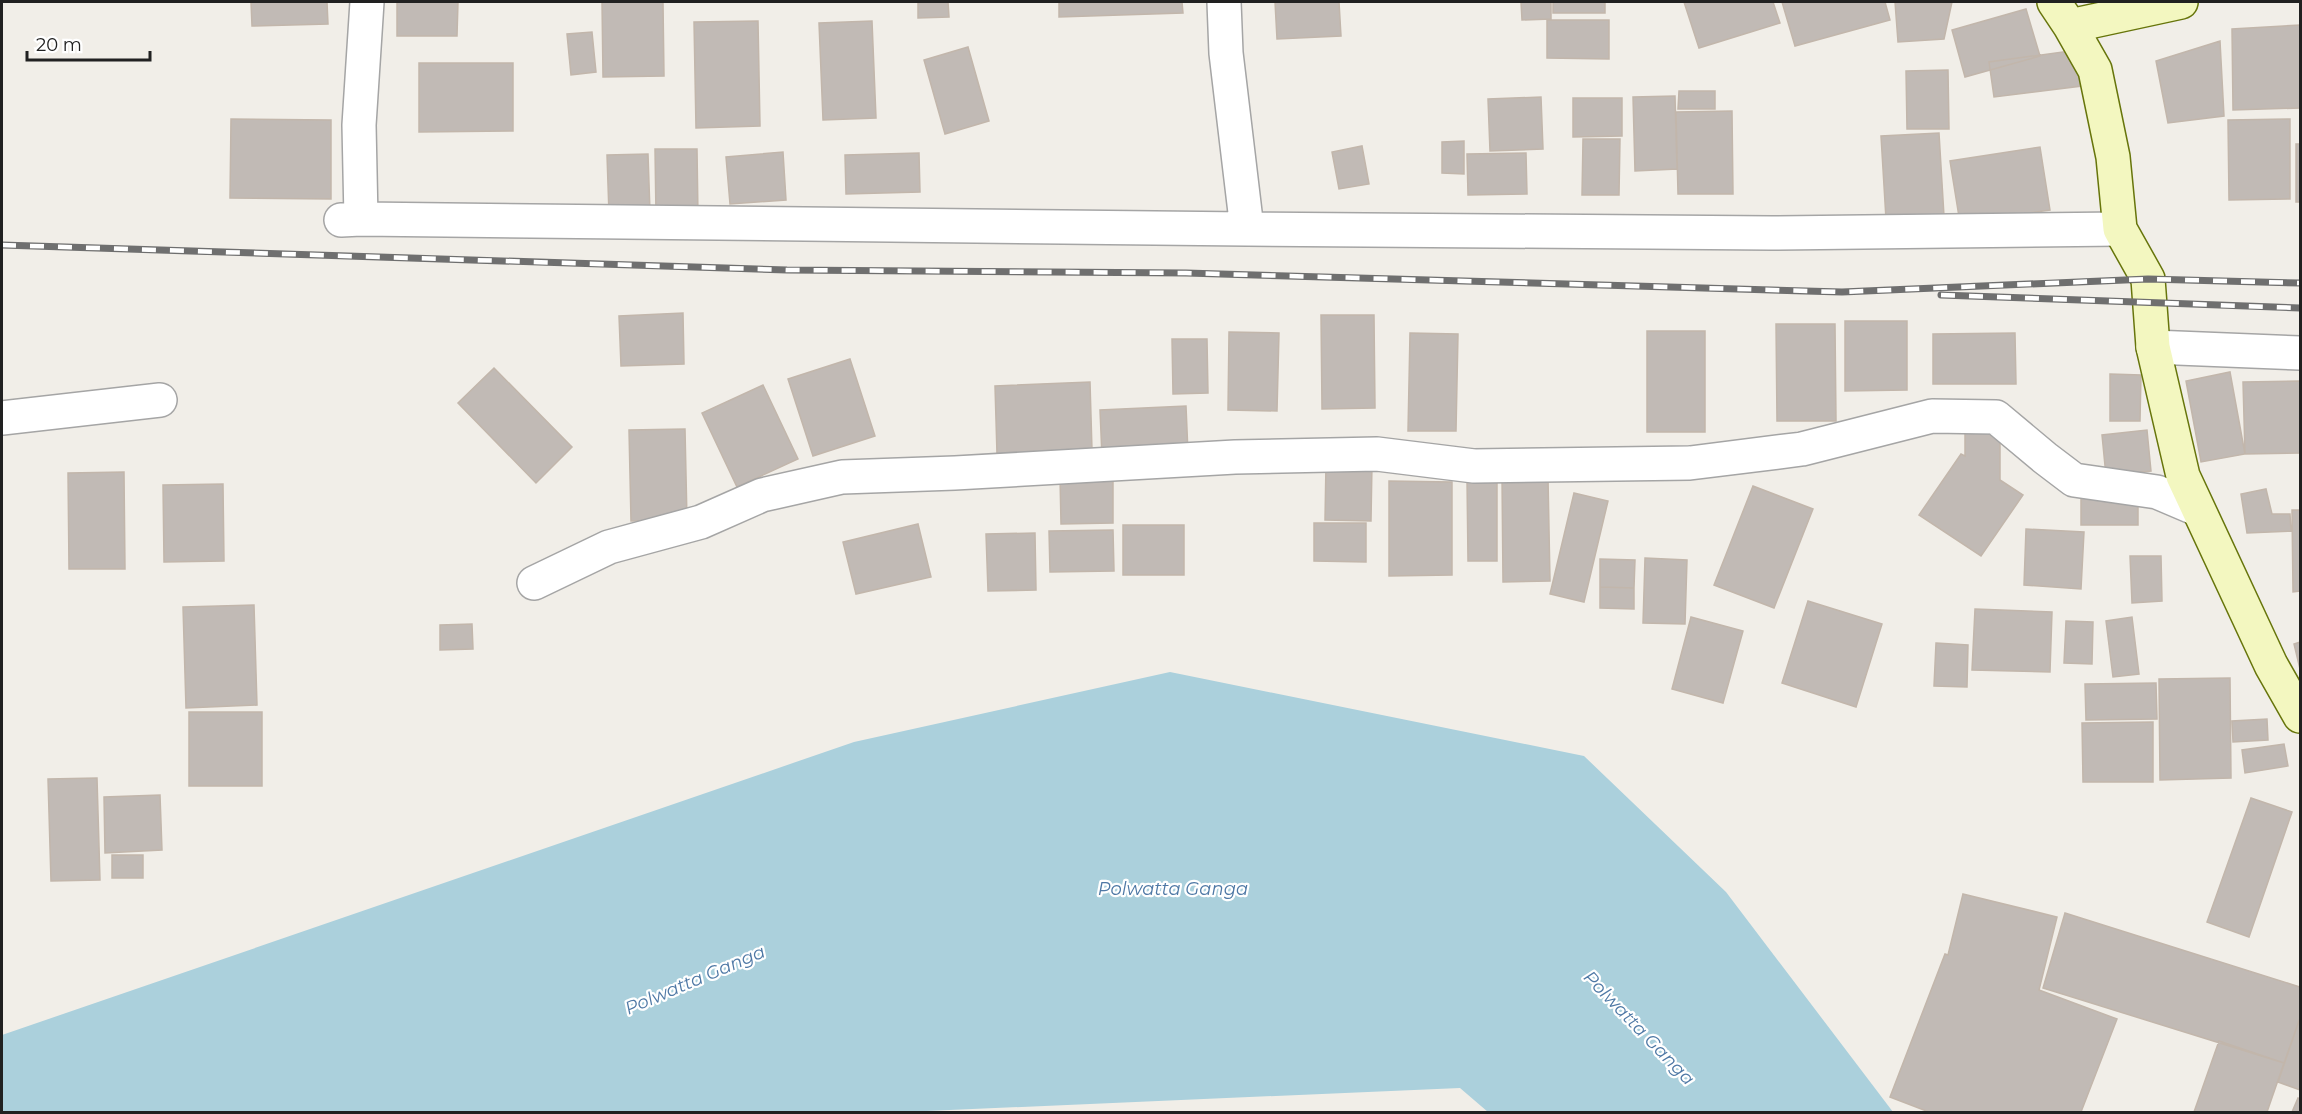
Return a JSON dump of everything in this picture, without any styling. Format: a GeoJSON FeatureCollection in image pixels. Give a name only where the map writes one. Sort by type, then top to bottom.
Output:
{"type":"FeatureCollection","features":[{"type":"Feature","properties":{"kind":"main road"},"geometry":{"type":"LineString","coordinates":[[2181,2],[2062,14],[2095,70],[2113,157],[2120,229],[2148,279],[2153,347],[2183,476],[2271,665],[2301,716]]}},
{"type":"Feature","properties":{"kind":"street"},"geometry":{"type":"LineString","coordinates":[[367,2],[351,220],[1759,233],[2120,229]]}},
{"type":"Feature","properties":{"kind":"street"},"geometry":{"type":"LineString","coordinates":[[1224,2],[1226,53],[1247,229]]}},
{"type":"Feature","properties":{"kind":"street"},"geometry":{"type":"LineString","coordinates":[[2153,347],[2301,353]]}},
{"type":"Feature","properties":{"kind":"street"},"geometry":{"type":"LineString","coordinates":[[2,418],[160,400]]}},
{"type":"Feature","properties":{"kind":"street"},"geometry":{"type":"LineString","coordinates":[[534,583],[609,547],[701,522],[762,495],[842,477],[1235,457],[1377,454],[1474,466],[1690,462],[1802,449],[1932,416],[1996,417],[2074,480],[2157,492],[2198,509]]}},
{"type":"Feature","properties":{"kind":"water","name":"Polwatta Ganga"},"geometry":{"type":"Polygon","coordinates":[[[1170,672],[1584,756],[1726,892],[1893,1112],[1488,1112],[1460,1088],[904,1112],[2,1112],[2,1035],[854,742],[1170,672]]]}},
{"type":"Feature","properties":{"kind":"building"},"geometry":{"type":"Polygon","coordinates":[[[251,2],[327,2],[328,24],[252,26],[251,2]]]}},
{"type":"Feature","properties":{"kind":"building"},"geometry":{"type":"Polygon","coordinates":[[[397,2],[458,2],[457,36],[397,36],[397,2]]]}},
{"type":"Feature","properties":{"kind":"building"},"geometry":{"type":"Polygon","coordinates":[[[602,2],[663,2],[664,76],[603,77],[602,2]]]}},
{"type":"Feature","properties":{"kind":"building"},"geometry":{"type":"Polygon","coordinates":[[[918,2],[948,2],[949,17],[918,18],[918,2]]]}},
{"type":"Feature","properties":{"kind":"building"},"geometry":{"type":"Polygon","coordinates":[[[1059,2],[1182,2],[1183,13],[1059,17],[1059,2]]]}},
{"type":"Feature","properties":{"kind":"building"},"geometry":{"type":"Polygon","coordinates":[[[1275,2],[1339,2],[1341,36],[1277,39],[1275,2]]]}},
{"type":"Feature","properties":{"kind":"building"},"geometry":{"type":"Polygon","coordinates":[[[1521,2],[1551,2],[1551,19],[1522,20],[1521,2]]]}},
{"type":"Feature","properties":{"kind":"building"},"geometry":{"type":"Polygon","coordinates":[[[1553,2],[1605,2],[1605,13],[1553,13],[1553,2]]]}},
{"type":"Feature","properties":{"kind":"building"},"geometry":{"type":"Polygon","coordinates":[[[1684,2],[1773,2],[1780,23],[1699,48],[1684,2]]]}},
{"type":"Feature","properties":{"kind":"building"},"geometry":{"type":"Polygon","coordinates":[[[1782,2],[1885,2],[1890,20],[1795,46],[1782,2]]]}},
{"type":"Feature","properties":{"kind":"building"},"geometry":{"type":"Polygon","coordinates":[[[1895,2],[1952,2],[1944,39],[1898,42],[1895,2]]]}},
{"type":"Feature","properties":{"kind":"building"},"geometry":{"type":"Polygon","coordinates":[[[2026,9],[2040,56],[1965,77],[1952,30],[2026,9]]]}},
{"type":"Feature","properties":{"kind":"building"},"geometry":{"type":"Polygon","coordinates":[[[1547,20],[1609,20],[1609,59],[1547,58],[1547,20]]]}},
{"type":"Feature","properties":{"kind":"building"},"geometry":{"type":"Polygon","coordinates":[[[758,21],[760,126],[696,128],[694,22],[758,21]]]}},
{"type":"Feature","properties":{"kind":"building"},"geometry":{"type":"Polygon","coordinates":[[[872,21],[876,118],[823,120],[819,23],[872,21]]]}},
{"type":"Feature","properties":{"kind":"building"},"geometry":{"type":"Polygon","coordinates":[[[2300,25],[2300,108],[2233,110],[2232,29],[2300,25]]]}},
{"type":"Feature","properties":{"kind":"building"},"geometry":{"type":"Polygon","coordinates":[[[592,32],[596,72],[571,75],[567,34],[592,32]]]}},
{"type":"Feature","properties":{"kind":"building"},"geometry":{"type":"Polygon","coordinates":[[[2220,41],[2224,116],[2168,123],[2156,61],[2220,41]]]}},
{"type":"Feature","properties":{"kind":"building"},"geometry":{"type":"Polygon","coordinates":[[[968,47],[989,121],[945,134],[924,60],[968,47]]]}},
{"type":"Feature","properties":{"kind":"building"},"geometry":{"type":"Polygon","coordinates":[[[2077,50],[2082,86],[1994,97],[1989,62],[2077,50]]]}},
{"type":"Feature","properties":{"kind":"building"},"geometry":{"type":"Polygon","coordinates":[[[419,63],[513,63],[513,131],[419,132],[419,63]]]}},
{"type":"Feature","properties":{"kind":"building"},"geometry":{"type":"Polygon","coordinates":[[[1948,70],[1949,129],[1907,129],[1906,71],[1948,70]]]}},
{"type":"Feature","properties":{"kind":"building"},"geometry":{"type":"Polygon","coordinates":[[[1679,91],[1715,91],[1715,109],[1678,109],[1679,91]]]}},
{"type":"Feature","properties":{"kind":"building"},"geometry":{"type":"Polygon","coordinates":[[[1675,96],[1677,169],[1635,171],[1633,97],[1675,96]]]}},
{"type":"Feature","properties":{"kind":"building"},"geometry":{"type":"Polygon","coordinates":[[[1541,97],[1543,149],[1490,151],[1488,99],[1541,97]]]}},
{"type":"Feature","properties":{"kind":"building"},"geometry":{"type":"Polygon","coordinates":[[[1573,98],[1622,98],[1622,136],[1573,137],[1573,98]]]}},
{"type":"Feature","properties":{"kind":"building"},"geometry":{"type":"Polygon","coordinates":[[[1732,111],[1733,194],[1678,194],[1676,112],[1732,111]]]}},
{"type":"Feature","properties":{"kind":"building"},"geometry":{"type":"Polygon","coordinates":[[[231,119],[331,120],[331,199],[230,198],[231,119]]]}},
{"type":"Feature","properties":{"kind":"building"},"geometry":{"type":"Polygon","coordinates":[[[2290,119],[2290,199],[2229,200],[2228,120],[2290,119]]]}},
{"type":"Feature","properties":{"kind":"building"},"geometry":{"type":"Polygon","coordinates":[[[1939,133],[1944,216],[1886,219],[1881,136],[1939,133]]]}},
{"type":"Feature","properties":{"kind":"building"},"geometry":{"type":"Polygon","coordinates":[[[1583,139],[1620,139],[1619,195],[1582,195],[1583,139]]]}},
{"type":"Feature","properties":{"kind":"building"},"geometry":{"type":"Polygon","coordinates":[[[1464,141],[1464,174],[1442,173],[1442,142],[1464,141]]]}},
{"type":"Feature","properties":{"kind":"building"},"geometry":{"type":"Polygon","coordinates":[[[2296,144],[2300,144],[2300,202],[2296,202],[2296,144]]]}},
{"type":"Feature","properties":{"kind":"building"},"geometry":{"type":"Polygon","coordinates":[[[1362,146],[1369,184],[1339,189],[1332,152],[1362,146]]]}},
{"type":"Feature","properties":{"kind":"building"},"geometry":{"type":"Polygon","coordinates":[[[2040,147],[2050,210],[1960,223],[1950,161],[2040,147]]]}},
{"type":"Feature","properties":{"kind":"building"},"geometry":{"type":"Polygon","coordinates":[[[655,149],[697,149],[698,216],[656,216],[655,149]]]}},
{"type":"Feature","properties":{"kind":"building"},"geometry":{"type":"Polygon","coordinates":[[[783,152],[786,200],[730,204],[726,157],[783,152]]]}},
{"type":"Feature","properties":{"kind":"building"},"geometry":{"type":"Polygon","coordinates":[[[919,153],[920,192],[846,194],[845,155],[919,153]]]}},
{"type":"Feature","properties":{"kind":"building"},"geometry":{"type":"Polygon","coordinates":[[[1526,153],[1527,194],[1468,195],[1467,154],[1526,153]]]}},
{"type":"Feature","properties":{"kind":"building"},"geometry":{"type":"Polygon","coordinates":[[[648,154],[650,212],[609,214],[607,155],[648,154]]]}},
{"type":"Feature","properties":{"kind":"building"},"geometry":{"type":"Polygon","coordinates":[[[683,313],[684,364],[621,366],[619,316],[683,313]]]}},
{"type":"Feature","properties":{"kind":"building"},"geometry":{"type":"Polygon","coordinates":[[[1321,315],[1374,315],[1375,408],[1322,409],[1321,315]]]}},
{"type":"Feature","properties":{"kind":"building"},"geometry":{"type":"Polygon","coordinates":[[[1845,321],[1907,321],[1907,390],[1845,391],[1845,321]]]}},
{"type":"Feature","properties":{"kind":"building"},"geometry":{"type":"Polygon","coordinates":[[[1776,324],[1835,324],[1836,421],[1777,421],[1776,324]]]}},
{"type":"Feature","properties":{"kind":"building"},"geometry":{"type":"Polygon","coordinates":[[[1647,331],[1705,331],[1705,432],[1647,432],[1647,331]]]}},
{"type":"Feature","properties":{"kind":"building"},"geometry":{"type":"Polygon","coordinates":[[[1229,332],[1279,333],[1277,411],[1228,410],[1229,332]]]}},
{"type":"Feature","properties":{"kind":"building"},"geometry":{"type":"Polygon","coordinates":[[[1410,333],[1458,334],[1456,431],[1408,431],[1410,333]]]}},
{"type":"Feature","properties":{"kind":"building"},"geometry":{"type":"Polygon","coordinates":[[[2015,333],[2016,384],[1933,384],[1933,334],[2015,333]]]}},
{"type":"Feature","properties":{"kind":"building"},"geometry":{"type":"Polygon","coordinates":[[[1172,339],[1207,339],[1208,393],[1173,394],[1172,339]]]}},
{"type":"Feature","properties":{"kind":"building"},"geometry":{"type":"Polygon","coordinates":[[[850,359],[875,436],[813,456],[788,379],[850,359]]]}},
{"type":"Feature","properties":{"kind":"building"},"geometry":{"type":"Polygon","coordinates":[[[494,368],[572,447],[536,483],[458,403],[494,368]]]}},
{"type":"Feature","properties":{"kind":"building"},"geometry":{"type":"Polygon","coordinates":[[[2230,372],[2245,454],[2201,462],[2186,381],[2230,372]]]}},
{"type":"Feature","properties":{"kind":"building"},"geometry":{"type":"Polygon","coordinates":[[[2110,374],[2141,375],[2140,421],[2110,421],[2110,374]]]}},
{"type":"Feature","properties":{"kind":"building"},"geometry":{"type":"Polygon","coordinates":[[[2300,381],[2300,453],[2245,454],[2243,382],[2300,381]]]}},
{"type":"Feature","properties":{"kind":"building"},"geometry":{"type":"Polygon","coordinates":[[[1090,382],[1092,450],[997,454],[995,386],[1090,382]]]}},
{"type":"Feature","properties":{"kind":"building"},"geometry":{"type":"Polygon","coordinates":[[[763,385],[798,459],[737,487],[702,413],[763,385]]]}},
{"type":"Feature","properties":{"kind":"building"},"geometry":{"type":"Polygon","coordinates":[[[1186,406],[1188,453],[1102,457],[1100,410],[1186,406]]]}},
{"type":"Feature","properties":{"kind":"building"},"geometry":{"type":"Polygon","coordinates":[[[1965,427],[2000,427],[2000,480],[2023,495],[1981,556],[1919,515],[1961,454],[1965,456],[1965,427]]]}},
{"type":"Feature","properties":{"kind":"building"},"geometry":{"type":"Polygon","coordinates":[[[685,429],[687,520],[631,521],[629,430],[685,429]]]}},
{"type":"Feature","properties":{"kind":"building"},"geometry":{"type":"Polygon","coordinates":[[[2147,430],[2151,471],[2106,476],[2102,435],[2147,430]]]}},
{"type":"Feature","properties":{"kind":"building"},"geometry":{"type":"Polygon","coordinates":[[[1326,463],[1372,464],[1371,521],[1325,520],[1326,463]]]}},
{"type":"Feature","properties":{"kind":"building"},"geometry":{"type":"Polygon","coordinates":[[[124,472],[125,569],[69,569],[68,473],[124,472]]]}},
{"type":"Feature","properties":{"kind":"building"},"geometry":{"type":"Polygon","coordinates":[[[1060,477],[1113,477],[1113,523],[1061,524],[1060,477]]]}},
{"type":"Feature","properties":{"kind":"building"},"geometry":{"type":"Polygon","coordinates":[[[1548,477],[1550,581],[1503,582],[1502,478],[1548,477]]]}},
{"type":"Feature","properties":{"kind":"building"},"geometry":{"type":"Polygon","coordinates":[[[1467,479],[1497,479],[1497,561],[1468,561],[1467,479]]]}},
{"type":"Feature","properties":{"kind":"building"},"geometry":{"type":"Polygon","coordinates":[[[1389,481],[1452,482],[1452,575],[1389,576],[1389,481]]]}},
{"type":"Feature","properties":{"kind":"building"},"geometry":{"type":"Polygon","coordinates":[[[223,484],[224,561],[164,562],[163,485],[223,484]]]}},
{"type":"Feature","properties":{"kind":"building"},"geometry":{"type":"Polygon","coordinates":[[[1753,486],[1813,509],[1774,608],[1714,585],[1753,486]]]}},
{"type":"Feature","properties":{"kind":"building"},"geometry":{"type":"Polygon","coordinates":[[[2266,489],[2272,514],[2290,514],[2291,531],[2247,533],[2241,494],[2266,489]]]}},
{"type":"Feature","properties":{"kind":"building"},"geometry":{"type":"Polygon","coordinates":[[[2081,492],[2138,493],[2138,525],[2081,525],[2081,492]]]}},
{"type":"Feature","properties":{"kind":"building"},"geometry":{"type":"Polygon","coordinates":[[[1574,493],[1608,501],[1584,602],[1550,594],[1574,493]]]}},
{"type":"Feature","properties":{"kind":"building"},"geometry":{"type":"Polygon","coordinates":[[[2292,510],[2300,510],[2300,591],[2293,592],[2292,510]]]}},
{"type":"Feature","properties":{"kind":"building"},"geometry":{"type":"Polygon","coordinates":[[[1314,523],[1366,523],[1366,562],[1314,561],[1314,523]]]}},
{"type":"Feature","properties":{"kind":"building"},"geometry":{"type":"Polygon","coordinates":[[[918,524],[931,577],[856,594],[843,542],[918,524]]]}},
{"type":"Feature","properties":{"kind":"building"},"geometry":{"type":"Polygon","coordinates":[[[1123,525],[1184,525],[1184,575],[1123,575],[1123,525]]]}},
{"type":"Feature","properties":{"kind":"building"},"geometry":{"type":"Polygon","coordinates":[[[2026,529],[2084,532],[2081,589],[2024,585],[2026,529]]]}},
{"type":"Feature","properties":{"kind":"building"},"geometry":{"type":"Polygon","coordinates":[[[1113,530],[1114,571],[1050,572],[1049,531],[1113,530]]]}},
{"type":"Feature","properties":{"kind":"building"},"geometry":{"type":"Polygon","coordinates":[[[1035,533],[1036,590],[988,591],[986,534],[1035,533]]]}},
{"type":"Feature","properties":{"kind":"building"},"geometry":{"type":"Polygon","coordinates":[[[2130,556],[2161,556],[2162,601],[2132,603],[2130,556]]]}},
{"type":"Feature","properties":{"kind":"building"},"geometry":{"type":"Polygon","coordinates":[[[1645,558],[1687,560],[1685,624],[1643,623],[1645,558]]]}},
{"type":"Feature","properties":{"kind":"building"},"geometry":{"type":"Polygon","coordinates":[[[1600,559],[1635,560],[1634,588],[1600,587],[1600,559]]]}},
{"type":"Feature","properties":{"kind":"building"},"geometry":{"type":"Polygon","coordinates":[[[1600,587],[1634,588],[1634,609],[1600,608],[1600,587]]]}},
{"type":"Feature","properties":{"kind":"building"},"geometry":{"type":"Polygon","coordinates":[[[1808,601],[1882,624],[1856,707],[1782,683],[1808,601]]]}},
{"type":"Feature","properties":{"kind":"building"},"geometry":{"type":"Polygon","coordinates":[[[254,605],[257,705],[186,708],[183,607],[254,605]]]}},
{"type":"Feature","properties":{"kind":"building"},"geometry":{"type":"Polygon","coordinates":[[[1975,609],[2052,612],[2050,672],[1972,670],[1975,609]]]}},
{"type":"Feature","properties":{"kind":"building"},"geometry":{"type":"Polygon","coordinates":[[[1691,617],[1743,631],[1723,703],[1672,689],[1691,617]]]}},
{"type":"Feature","properties":{"kind":"building"},"geometry":{"type":"Polygon","coordinates":[[[2132,617],[2139,674],[2113,677],[2106,621],[2132,617]]]}},
{"type":"Feature","properties":{"kind":"building"},"geometry":{"type":"Polygon","coordinates":[[[2066,621],[2093,622],[2092,664],[2064,663],[2066,621]]]}},
{"type":"Feature","properties":{"kind":"building"},"geometry":{"type":"Polygon","coordinates":[[[472,624],[473,649],[440,650],[440,625],[472,624]]]}},
{"type":"Feature","properties":{"kind":"building"},"geometry":{"type":"Polygon","coordinates":[[[2300,642],[2300,669],[2294,644],[2300,642]]]}},
{"type":"Feature","properties":{"kind":"building"},"geometry":{"type":"Polygon","coordinates":[[[1936,643],[1968,645],[1967,687],[1934,686],[1936,643]]]}},
{"type":"Feature","properties":{"kind":"building"},"geometry":{"type":"Polygon","coordinates":[[[2230,678],[2231,778],[2160,780],[2159,679],[2230,678]]]}},
{"type":"Feature","properties":{"kind":"building"},"geometry":{"type":"Polygon","coordinates":[[[2156,683],[2157,719],[2086,720],[2085,684],[2156,683]]]}},
{"type":"Feature","properties":{"kind":"building"},"geometry":{"type":"Polygon","coordinates":[[[189,712],[262,712],[262,786],[189,786],[189,712]]]}},
{"type":"Feature","properties":{"kind":"building"},"geometry":{"type":"Polygon","coordinates":[[[2267,719],[2268,740],[2233,742],[2232,721],[2267,719]]]}},
{"type":"Feature","properties":{"kind":"building"},"geometry":{"type":"Polygon","coordinates":[[[2153,722],[2153,782],[2083,782],[2082,723],[2153,722]]]}},
{"type":"Feature","properties":{"kind":"building"},"geometry":{"type":"Polygon","coordinates":[[[2284,744],[2288,766],[2245,773],[2242,750],[2284,744]]]}},
{"type":"Feature","properties":{"kind":"building"},"geometry":{"type":"Polygon","coordinates":[[[97,778],[100,880],[51,881],[48,779],[97,778]]]}},
{"type":"Feature","properties":{"kind":"building"},"geometry":{"type":"Polygon","coordinates":[[[160,795],[162,850],[105,853],[104,797],[160,795]]]}},
{"type":"Feature","properties":{"kind":"building"},"geometry":{"type":"Polygon","coordinates":[[[2251,798],[2292,812],[2249,937],[2207,922],[2251,798]]]}},
{"type":"Feature","properties":{"kind":"building"},"geometry":{"type":"Polygon","coordinates":[[[112,855],[143,855],[143,878],[112,878],[112,855]]]}},
{"type":"Feature","properties":{"kind":"building"},"geometry":{"type":"Polygon","coordinates":[[[1963,894],[2057,917],[2039,990],[2117,1019],[2081,1112],[1929,1112],[1890,1097],[1945,954],[1948,955],[1963,894]]]}},
{"type":"Feature","properties":{"kind":"building"},"geometry":{"type":"Polygon","coordinates":[[[2065,913],[2300,987],[2300,1018],[2284,1063],[2043,988],[2065,913]]]}},
{"type":"Feature","properties":{"kind":"building"},"geometry":{"type":"Polygon","coordinates":[[[2300,1018],[2300,1090],[2278,1082],[2300,1018]]]}},
{"type":"Feature","properties":{"kind":"building"},"geometry":{"type":"Polygon","coordinates":[[[2219,1041],[2284,1063],[2267,1112],[2194,1112],[2219,1041]]]}},
{"type":"Feature","properties":{"kind":"building"},"geometry":{"type":"Polygon","coordinates":[[[2298,1098],[2300,1099],[2300,1112],[2292,1112],[2298,1098]]]}},
{"type":"Feature","properties":{"kind":"railway"},"geometry":{"type":"LineString","coordinates":[[2,245],[787,270],[1186,273],[1842,292],[2148,279],[2300,283]]}},
{"type":"Feature","properties":{"kind":"railway"},"geometry":{"type":"LineString","coordinates":[[1941,295],[2300,308]]}}]}
